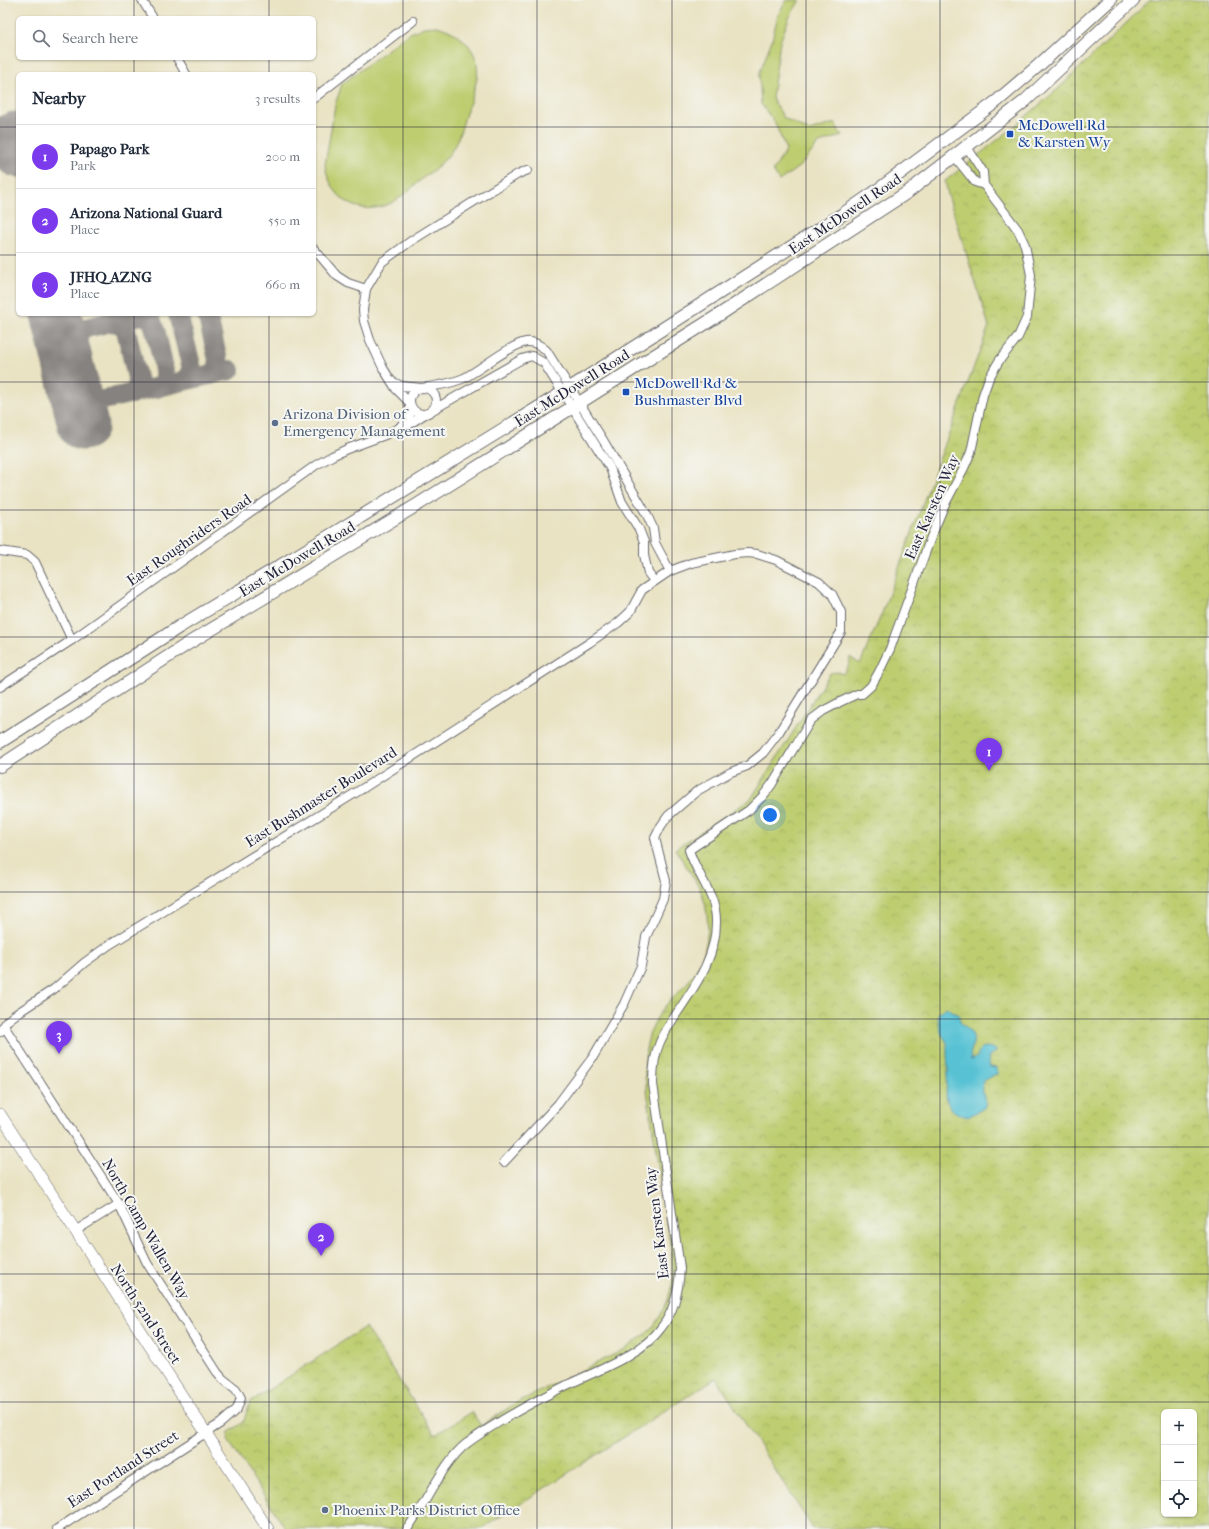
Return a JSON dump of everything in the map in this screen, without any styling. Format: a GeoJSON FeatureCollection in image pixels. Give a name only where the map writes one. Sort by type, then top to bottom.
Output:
{"type":"FeatureCollection","features":[{"type":"Feature","properties":{"kind":"main road","name":"East McDowell Road"},"geometry":{"type":"LineString","coordinates":[[0,742],[179,627],[324,540],[567,390],[876,192],[991,105],[1035,69],[1110,0]]}},
{"type":"Feature","properties":{"kind":"main road","name":"East McDowell Road"},"geometry":{"type":"LineString","coordinates":[[0,766],[190,643],[417,505],[722,313],[908,192],[967,148],[1025,101],[1133,0]]}},
{"type":"Feature","properties":{"kind":"main road"},"geometry":{"type":"LineString","coordinates":[[955,157],[961,137],[1032,79],[1035,69]]}},
{"type":"Feature","properties":{"kind":"main road","name":"North 52nd Street"},"geometry":{"type":"LineString","coordinates":[[0,1114],[268,1529]]}},
{"type":"Feature","properties":{"kind":"street"},"geometry":{"type":"LineString","coordinates":[[142,0],[152,16]]}},
{"type":"Feature","properties":{"kind":"street"},"geometry":{"type":"LineString","coordinates":[[316,96],[413,21]]}},
{"type":"Feature","properties":{"kind":"street"},"geometry":{"type":"LineString","coordinates":[[178,60],[185,72]]}},
{"type":"Feature","properties":{"kind":"street","name":"East Karsten Way"},"geometry":{"type":"LineString","coordinates":[[407,1529],[457,1452],[466,1444],[518,1410],[632,1354],[661,1329],[671,1311],[678,1290],[680,1268],[653,1084],[654,1063],[664,1034],[696,984],[708,961],[716,936],[713,901],[693,863],[689,850],[749,810],[763,796],[772,784],[811,720],[823,711],[840,702],[857,694],[862,694],[871,686],[879,672],[902,617],[933,531],[971,452],[983,395],[989,378],[999,361],[1018,337],[1027,317],[1032,275],[1025,245],[1018,230],[984,185],[983,172],[967,148]]}},
{"type":"Feature","properties":{"kind":"street","name":"East Karsten Way"},"geometry":{"type":"LineString","coordinates":[[955,157],[975,182],[984,185]]}},
{"type":"Feature","properties":{"kind":"street"},"geometry":{"type":"LineString","coordinates":[[528,170],[518,174],[411,241],[382,262],[366,289],[363,310],[364,321],[370,340],[383,368],[399,392],[410,403],[414,411],[421,414],[451,401],[510,364],[532,356],[544,363],[567,390]]}},
{"type":"Feature","properties":{"kind":"street"},"geometry":{"type":"LineString","coordinates":[[316,251],[337,276],[348,283],[366,289]]}},
{"type":"Feature","properties":{"kind":"street"},"geometry":{"type":"LineString","coordinates":[[400,428],[410,414],[411,395],[417,389],[441,385],[463,378],[509,350],[526,342],[535,343],[546,350],[576,405],[647,515],[652,528],[655,543],[670,571]]}},
{"type":"Feature","properties":{"kind":"street"},"geometry":{"type":"LineString","coordinates":[[393,382],[402,386],[430,390],[435,396],[436,404],[428,412]]}},
{"type":"Feature","properties":{"kind":"street"},"geometry":{"type":"LineString","coordinates":[[576,405],[610,468],[622,502],[639,529],[644,542],[644,555],[648,572],[654,582]]}},
{"type":"Feature","properties":{"kind":"street","name":"East Roughriders Road"},"geometry":{"type":"LineString","coordinates":[[0,686],[72,640],[316,465],[347,449],[405,427],[428,412]]}},
{"type":"Feature","properties":{"kind":"street"},"geometry":{"type":"LineString","coordinates":[[0,550],[27,555],[34,562],[72,640]]}},
{"type":"Feature","properties":{"kind":"street","name":"East Bushmaster Boulevard"},"geometry":{"type":"LineString","coordinates":[[2,1029],[16,1014],[54,990],[84,963],[109,945],[365,787],[589,643],[618,623],[630,612],[642,590],[670,571],[691,563],[742,554],[757,554],[776,560],[819,582],[832,594],[841,612],[841,632],[779,732],[763,753],[746,766],[731,772],[697,791],[668,816],[661,826],[655,838],[666,881],[663,899],[646,937],[641,966],[624,1004],[593,1057],[558,1104],[504,1162]]}},
{"type":"Feature","properties":{"kind":"street","name":"North Camp Wallen Way"},"geometry":{"type":"LineString","coordinates":[[2,1029],[119,1204],[147,1263],[217,1372],[223,1379],[236,1389],[241,1398],[237,1409],[221,1423],[205,1433]]}},
{"type":"Feature","properties":{"kind":"street"},"geometry":{"type":"LineString","coordinates":[[75,1231],[119,1204]]}},
{"type":"Feature","properties":{"kind":"street","name":"East Portland Street"},"geometry":{"type":"LineString","coordinates":[[57,1529],[205,1433]]}},
{"type":"Feature","properties":{"kind":"green space"},"geometry":{"type":"Polygon","coordinates":[[[787,0],[800,0],[789,18],[780,42],[772,98],[784,118],[809,131],[835,123],[842,136],[819,143],[800,166],[779,181],[773,171],[786,150],[775,123],[761,104],[759,74],[772,40],[778,15],[787,0]]]}},
{"type":"Feature","properties":{"kind":"green space"},"geometry":{"type":"Polygon","coordinates":[[[1150,0],[1209,0],[1209,1529],[813,1529],[716,1378],[481,1529],[286,1529],[228,1440],[229,1432],[243,1423],[250,1402],[365,1327],[435,1435],[472,1412],[481,1426],[516,1403],[625,1349],[644,1335],[655,1324],[662,1313],[668,1300],[673,1281],[673,1265],[645,1077],[645,1054],[650,1032],[660,1013],[687,983],[699,964],[706,944],[708,922],[704,900],[701,893],[695,880],[675,849],[751,799],[830,673],[837,672],[843,674],[849,665],[850,657],[860,664],[882,613],[989,326],[945,181],[1014,127],[1060,87],[1150,0]]]}},
{"type":"Feature","properties":{"kind":"green space"},"geometry":{"type":"Polygon","coordinates":[[[437,26],[462,38],[468,44],[476,59],[477,78],[459,136],[451,153],[438,166],[395,201],[379,207],[357,207],[339,196],[328,177],[325,165],[335,105],[342,84],[408,34],[424,27],[437,26]]]}},
{"type":"Feature","properties":{"kind":"water"},"geometry":{"type":"Polygon","coordinates":[[[946,1007],[960,1016],[960,1022],[972,1034],[974,1040],[970,1057],[971,1060],[978,1056],[980,1049],[984,1047],[989,1047],[996,1050],[996,1052],[989,1056],[988,1059],[990,1067],[997,1068],[998,1073],[983,1081],[983,1092],[986,1103],[984,1108],[968,1117],[953,1110],[947,1100],[947,1044],[941,1033],[938,1014],[946,1007]]]}},
{"type":"Feature","properties":{"kind":"taxiway"},"geometry":{"type":"LineString","coordinates":[[61,334],[137,316]]}},
{"type":"Feature","properties":{"kind":"taxiway"},"geometry":{"type":"LineString","coordinates":[[144,316],[151,320],[153,324],[162,360],[165,381],[157,388]]}},
{"type":"Feature","properties":{"kind":"taxiway"},"geometry":{"type":"LineString","coordinates":[[179,316],[192,369],[189,377],[183,381]]}},
{"type":"Feature","properties":{"kind":"taxiway"},"geometry":{"type":"LineString","coordinates":[[207,316],[219,364],[218,369],[210,375]]}},
{"type":"Feature","properties":{"kind":"taxiway"},"geometry":{"type":"LineString","coordinates":[[112,322],[121,324],[126,330],[138,382],[137,389],[131,394]]}},
{"type":"Feature","properties":{"kind":"taxiway"},"geometry":{"type":"LineString","coordinates":[[78,406],[230,370]]}},
{"type":"Feature","properties":{"kind":"runway"},"geometry":{"type":"LineString","coordinates":[[15,137],[16,142]]}},
{"type":"Feature","properties":{"kind":"runway"},"geometry":{"type":"LineString","coordinates":[[56,316],[83,425]]}},
{"type":"Feature","properties":{"kind":"place","name":"McDowell Rd & Karsten Wy"},"geometry":{"type":"Point","coordinates":[1010,134]}},
{"type":"Feature","properties":{"kind":"place","name":"McDowell Rd & Bushmaster Blvd"},"geometry":{"type":"Point","coordinates":[626,392]}},
{"type":"Feature","properties":{"kind":"place","name":"Arizona Division of Emergency Management"},"geometry":{"type":"Point","coordinates":[275,423]}},
{"type":"Feature","properties":{"kind":"place","name":"Papago Park"},"geometry":{"type":"Point","coordinates":[989,771]}},
{"type":"Feature","properties":{"kind":"place","name":"JFHQ AZNG"},"geometry":{"type":"Point","coordinates":[59,1054]}},
{"type":"Feature","properties":{"kind":"place","name":"Arizona National Guard"},"geometry":{"type":"Point","coordinates":[321,1256]}},
{"type":"Feature","properties":{"kind":"place","name":"Phoenix Parks District Office"},"geometry":{"type":"Point","coordinates":[325,1510]}}]}
